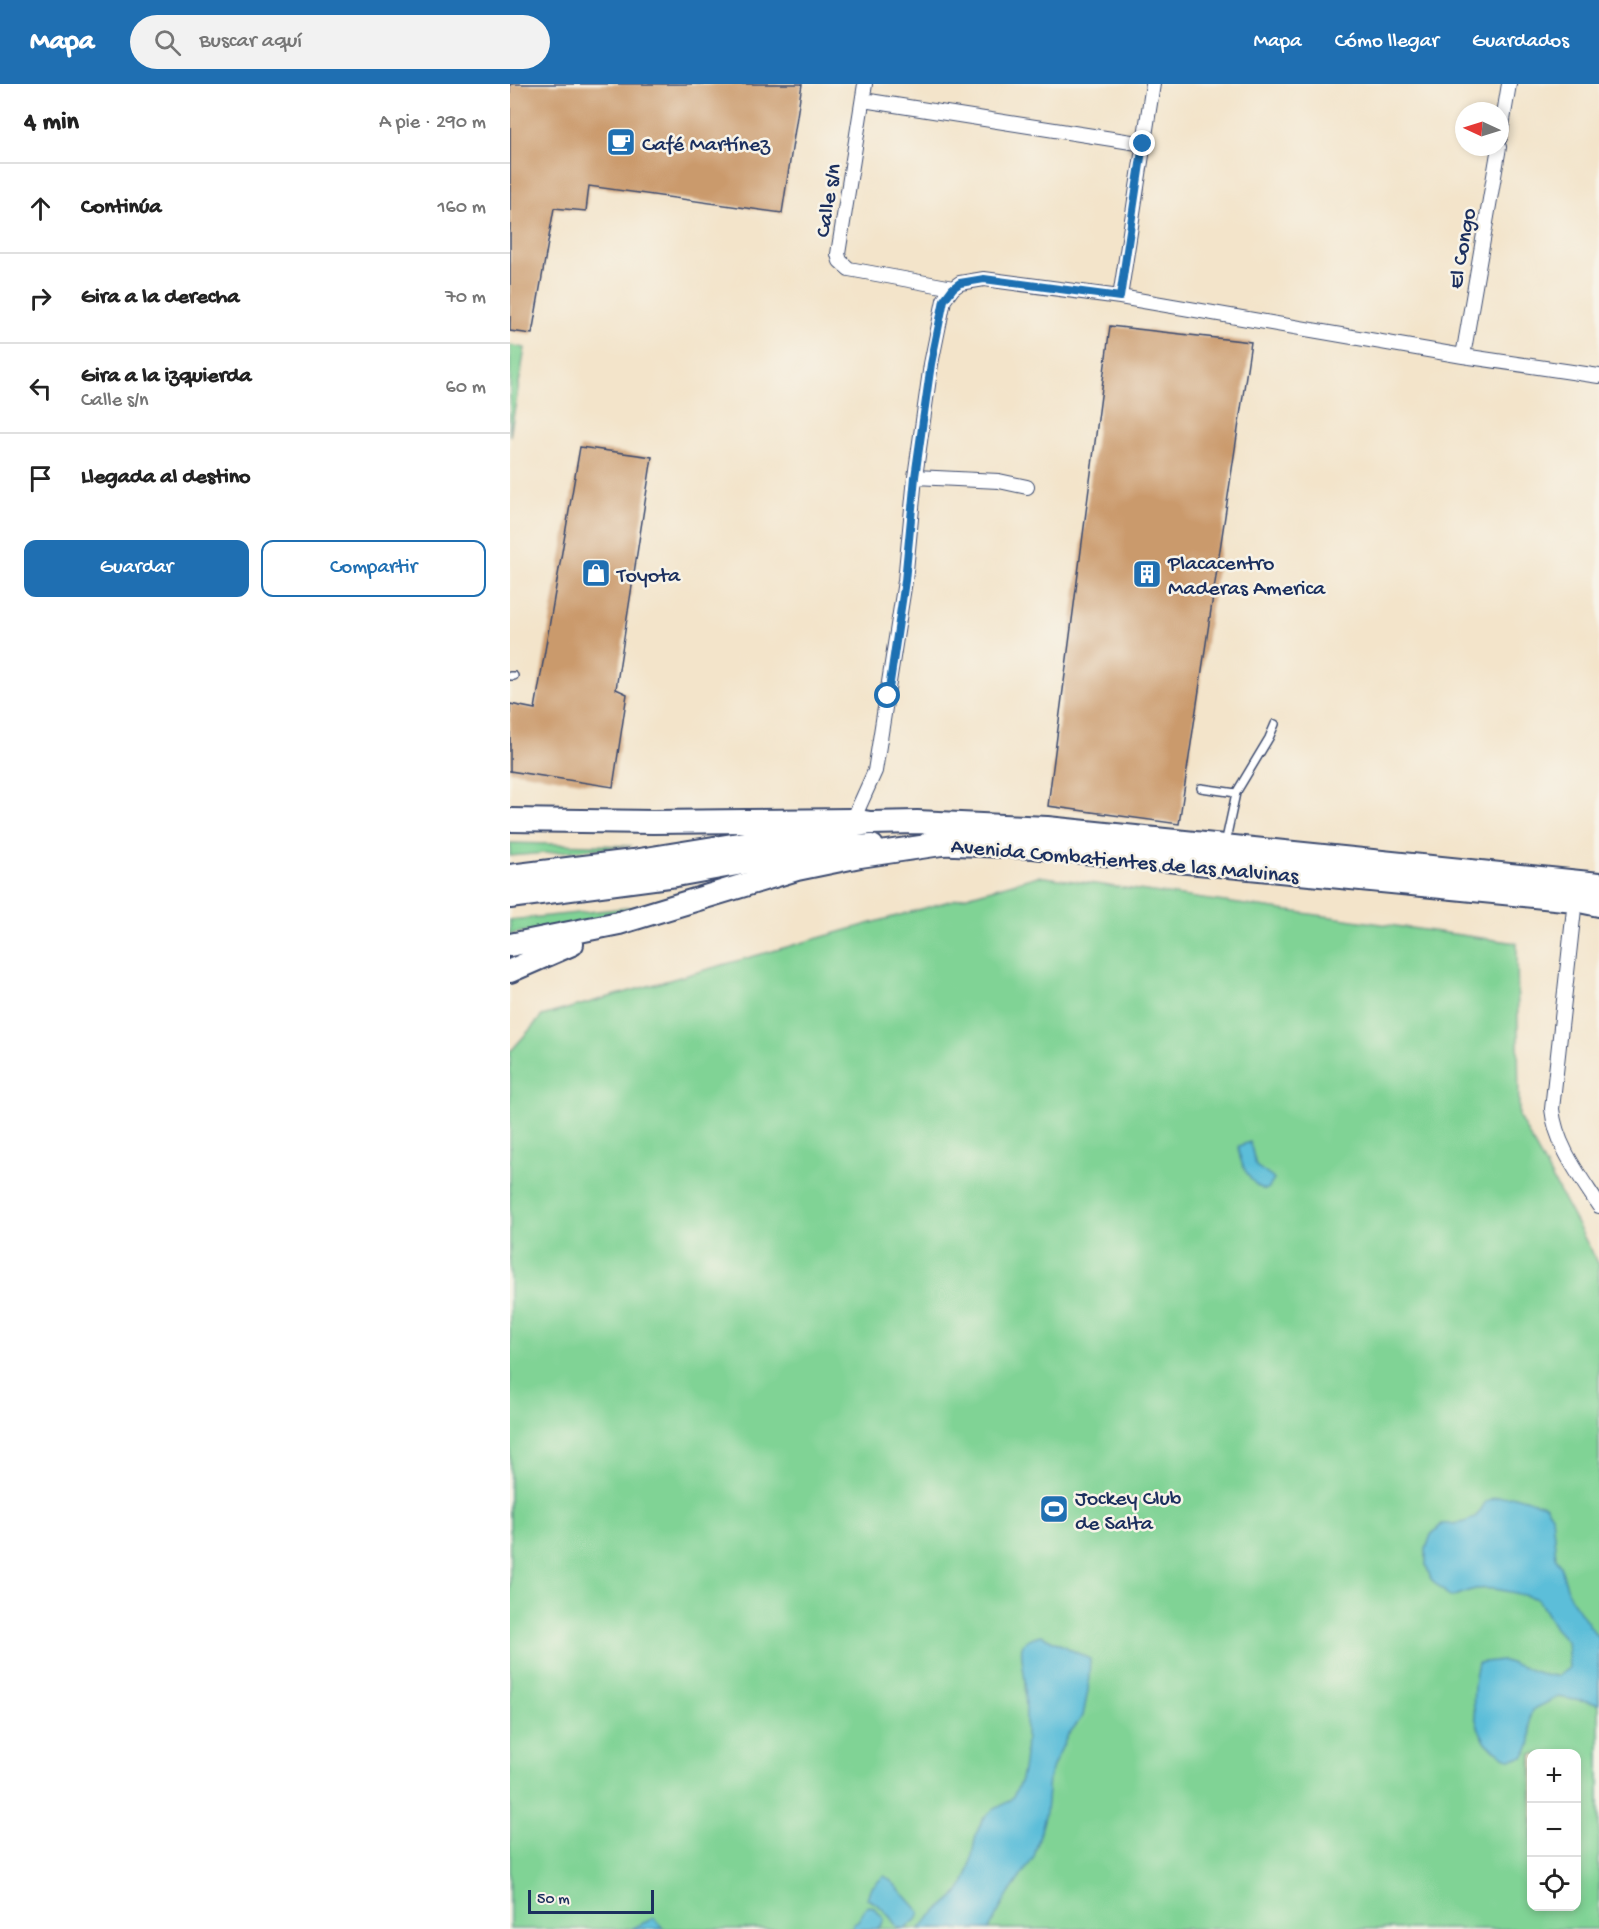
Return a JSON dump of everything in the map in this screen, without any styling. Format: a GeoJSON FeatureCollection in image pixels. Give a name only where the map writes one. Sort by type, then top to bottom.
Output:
{"type":"FeatureCollection","features":[{"type":"Feature","properties":{"kind":"main road"},"geometry":{"type":"LineString","coordinates":[[510,820],[861,821]]}},
{"type":"Feature","properties":{"kind":"main road","name":"Avenida Combatientes de las Malvinas"},"geometry":{"type":"LineString","coordinates":[[510,876],[633,861],[861,821],[1029,826],[1599,884]]}},
{"type":"Feature","properties":{"kind":"main road"},"geometry":{"type":"LineString","coordinates":[[510,945],[619,923],[797,869],[860,856],[948,843]]}},
{"type":"Feature","properties":{"kind":"main road","name":"Avenida Combatientes de las Malvinas"},"geometry":{"type":"LineString","coordinates":[[510,897],[676,875],[815,850],[948,843],[1033,847],[1599,904]]}},
{"type":"Feature","properties":{"kind":"main road"},"geometry":{"type":"LineString","coordinates":[[510,971],[619,923]]}},
{"type":"Feature","properties":{"kind":"street","name":"Calle s/n"},"geometry":{"type":"LineString","coordinates":[[865,84],[838,254],[840,261],[849,269],[953,288]]}},
{"type":"Feature","properties":{"kind":"street"},"geometry":{"type":"LineString","coordinates":[[1120,297],[1153,84]]}},
{"type":"Feature","properties":{"kind":"street"},"geometry":{"type":"LineString","coordinates":[[1506,102],[1509,84]]}},
{"type":"Feature","properties":{"kind":"street"},"geometry":{"type":"LineString","coordinates":[[863,100],[1143,144]]}},
{"type":"Feature","properties":{"kind":"street","name":"El Congo"},"geometry":{"type":"LineString","coordinates":[[1463,356],[1496,156]]}},
{"type":"Feature","properties":{"kind":"street"},"geometry":{"type":"LineString","coordinates":[[861,821],[875,771],[905,581],[915,477],[931,364],[944,300],[960,283],[984,279],[1120,297],[1463,356],[1599,376]]}},
{"type":"Feature","properties":{"kind":"street"},"geometry":{"type":"LineString","coordinates":[[915,477],[999,481],[1027,488]]}},
{"type":"Feature","properties":{"kind":"street"},"geometry":{"type":"LineString","coordinates":[[1575,900],[1552,1109],[1554,1127],[1563,1149],[1599,1206]]}},
{"type":"Feature","properties":{"kind":"lane"},"geometry":{"type":"LineString","coordinates":[[1225,847],[1236,793],[1275,724]]}},
{"type":"Feature","properties":{"kind":"lane"},"geometry":{"type":"LineString","coordinates":[[1201,788],[1236,793]]}},
{"type":"Feature","properties":{"kind":"green space"},"geometry":{"type":"Polygon","coordinates":[[[510,345],[525,348],[510,436],[510,345]]]}},
{"type":"Feature","properties":{"kind":"green space"},"geometry":{"type":"Polygon","coordinates":[[[510,843],[632,846],[510,856],[510,843]]]}},
{"type":"Feature","properties":{"kind":"green space","name":"Jockey Club de Salta"},"geometry":{"type":"Polygon","coordinates":[[[1038,876],[1517,943],[1519,1117],[1599,1265],[1599,1929],[510,1929],[510,1052],[542,1016],[1038,876]]]}},
{"type":"Feature","properties":{"kind":"green space"},"geometry":{"type":"Polygon","coordinates":[[[646,906],[592,921],[510,934],[510,920],[646,906]]]}},
{"type":"Feature","properties":{"kind":"water"},"geometry":{"type":"Polygon","coordinates":[[[1250,1142],[1256,1166],[1274,1179],[1269,1188],[1265,1190],[1250,1178],[1239,1152],[1239,1146],[1250,1142]]]}},
{"type":"Feature","properties":{"kind":"water"},"geometry":{"type":"Polygon","coordinates":[[[1514,1496],[1545,1505],[1552,1515],[1556,1558],[1570,1597],[1599,1639],[1599,1704],[1558,1697],[1532,1710],[1528,1749],[1523,1757],[1509,1759],[1488,1745],[1477,1723],[1474,1683],[1478,1663],[1501,1660],[1545,1675],[1557,1676],[1569,1668],[1567,1641],[1555,1628],[1538,1599],[1503,1590],[1485,1589],[1476,1589],[1450,1597],[1431,1579],[1426,1565],[1426,1549],[1431,1535],[1442,1524],[1466,1522],[1479,1513],[1485,1503],[1499,1497],[1514,1496]]]}},
{"type":"Feature","properties":{"kind":"water"},"geometry":{"type":"Polygon","coordinates":[[[1041,1635],[1090,1659],[1088,1691],[1083,1716],[1068,1735],[1049,1778],[1046,1812],[1034,1857],[1006,1898],[989,1929],[920,1929],[930,1917],[960,1891],[970,1868],[974,1842],[984,1818],[1010,1800],[1019,1784],[1025,1757],[1026,1732],[1022,1647],[1027,1640],[1041,1635]]]}},
{"type":"Feature","properties":{"kind":"water"},"geometry":{"type":"Polygon","coordinates":[[[884,1876],[920,1912],[918,1918],[905,1929],[897,1927],[884,1911],[867,1899],[870,1889],[884,1876]]]}},
{"type":"Feature","properties":{"kind":"water"},"geometry":{"type":"Polygon","coordinates":[[[869,1906],[873,1907],[884,1919],[882,1924],[877,1929],[853,1929],[853,1923],[858,1921],[869,1906]]]}},
{"type":"Feature","properties":{"kind":"water"},"geometry":{"type":"Polygon","coordinates":[[[654,1918],[663,1929],[631,1929],[654,1918]]]}},
{"type":"Feature","properties":{"kind":"building"},"geometry":{"type":"Polygon","coordinates":[[[510,84],[802,84],[782,213],[589,186],[586,211],[554,208],[532,334],[510,331],[510,84]]]}},
{"type":"Feature","properties":{"kind":"building","name":"Placacentro Maderas America"},"geometry":{"type":"Polygon","coordinates":[[[1110,326],[1251,342],[1179,824],[1048,806],[1110,326]]]}},
{"type":"Feature","properties":{"kind":"building","name":"Toyota"},"geometry":{"type":"Polygon","coordinates":[[[580,447],[652,457],[616,689],[627,694],[613,787],[510,771],[510,704],[535,709],[580,447]]]}},
{"type":"Feature","properties":{"kind":"place","name":"Café Martínez"},"geometry":{"type":"Point","coordinates":[621,142]}},
{"type":"Feature","properties":{"kind":"place","name":"Toyota"},"geometry":{"type":"Point","coordinates":[596,573]}},
{"type":"Feature","properties":{"kind":"place","name":"Placacentro Maderas America"},"geometry":{"type":"Point","coordinates":[1147,574]}},
{"type":"Feature","properties":{"kind":"place","name":"Jockey Club de Salta"},"geometry":{"type":"Point","coordinates":[1054,1509]}},
{"type":"Feature","properties":{"kind":"route"},"geometry":{"type":"LineString","coordinates":[[888,696],[905,581],[915,477],[931,364],[944,300],[960,283],[984,279],[1120,297],[1143,144]]}}]}
